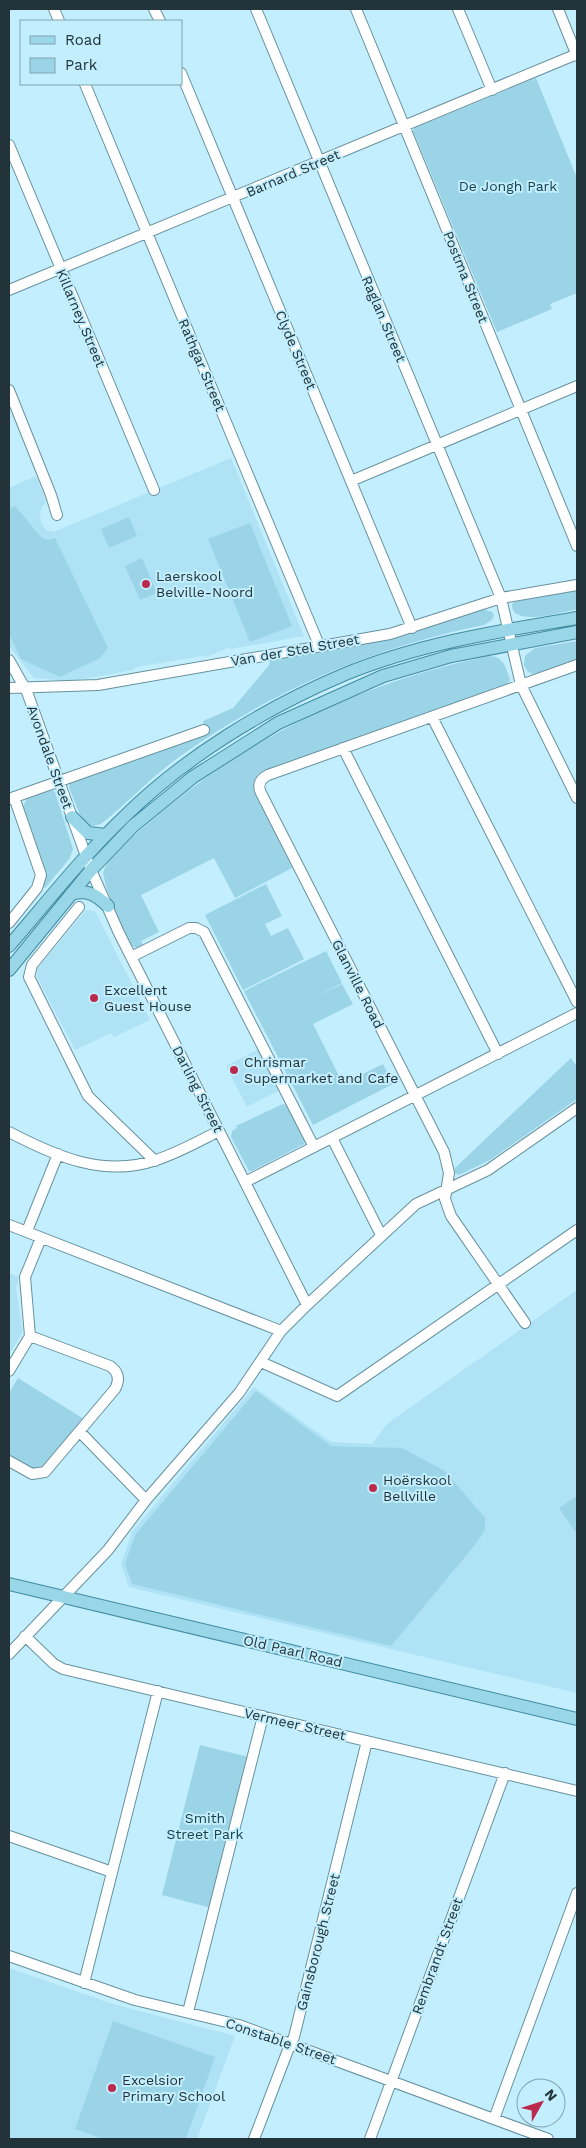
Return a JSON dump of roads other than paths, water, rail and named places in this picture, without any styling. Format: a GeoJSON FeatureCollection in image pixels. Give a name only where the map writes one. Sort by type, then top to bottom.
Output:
{"type":"FeatureCollection","features":[{"type":"Feature","properties":{"kind":"main road"},"geometry":{"type":"LineString","coordinates":[[9,946],[86,856],[125,815],[172,776],[224,738],[271,710],[343,675],[406,654],[509,630],[577,618]]}},
{"type":"Feature","properties":{"kind":"main road"},"geometry":{"type":"LineString","coordinates":[[9,970],[91,870],[133,826],[178,788],[278,723],[382,676],[451,656],[577,632]]}},
{"type":"Feature","properties":{"kind":"main road"},"geometry":{"type":"LineString","coordinates":[[72,817],[88,833],[106,835]]}},
{"type":"Feature","properties":{"kind":"main road"},"geometry":{"type":"LineString","coordinates":[[71,894],[80,892],[92,894],[108,906]]}},
{"type":"Feature","properties":{"kind":"main road","name":"Old Paarl Road"},"geometry":{"type":"LineString","coordinates":[[9,1584],[577,1719]]}},
{"type":"Feature","properties":{"kind":"street","name":"Raglan Street"},"geometry":{"type":"LineString","coordinates":[[256,9],[501,598],[521,685],[577,798]]}},
{"type":"Feature","properties":{"kind":"street","name":"Postma Street"},"geometry":{"type":"LineString","coordinates":[[356,9],[577,546]]}},
{"type":"Feature","properties":{"kind":"street"},"geometry":{"type":"LineString","coordinates":[[458,9],[492,90]]}},
{"type":"Feature","properties":{"kind":"street"},"geometry":{"type":"LineString","coordinates":[[558,9],[577,55]]}},
{"type":"Feature","properties":{"kind":"street","name":"Barnard Street"},"geometry":{"type":"LineString","coordinates":[[9,290],[577,55]]}},
{"type":"Feature","properties":{"kind":"street","name":"Clyde Street"},"geometry":{"type":"LineString","coordinates":[[182,75],[412,628]]}},
{"type":"Feature","properties":{"kind":"street","name":"Rathgar Street"},"geometry":{"type":"LineString","coordinates":[[85,85],[319,645]]}},
{"type":"Feature","properties":{"kind":"street","name":"Killarney Street"},"geometry":{"type":"LineString","coordinates":[[9,144],[154,490]]}},
{"type":"Feature","properties":{"kind":"street"},"geometry":{"type":"LineString","coordinates":[[351,480],[577,386]]}},
{"type":"Feature","properties":{"kind":"street"},"geometry":{"type":"LineString","coordinates":[[9,390],[51,495],[57,515]]}},
{"type":"Feature","properties":{"kind":"street","name":"Van der Stel Street"},"geometry":{"type":"LineString","coordinates":[[9,688],[25,689],[98,685],[390,634],[501,598],[577,585]]}},
{"type":"Feature","properties":{"kind":"street","name":"Avondale Street"},"geometry":{"type":"LineString","coordinates":[[9,660],[25,689],[91,870]]}},
{"type":"Feature","properties":{"kind":"street"},"geometry":{"type":"LineString","coordinates":[[498,1054],[343,748],[577,665]]}},
{"type":"Feature","properties":{"kind":"street"},"geometry":{"type":"LineString","coordinates":[[9,674],[25,689]]}},
{"type":"Feature","properties":{"kind":"street"},"geometry":{"type":"LineString","coordinates":[[432,717],[577,1002]]}},
{"type":"Feature","properties":{"kind":"street"},"geometry":{"type":"LineString","coordinates":[[9,923],[37,888],[41,875],[11,798],[204,730]]}},
{"type":"Feature","properties":{"kind":"street","name":"Glanville Road"},"geometry":{"type":"LineString","coordinates":[[343,748],[268,775],[260,782],[261,793],[444,1152],[448,1168],[445,1198],[451,1216],[525,1323]]}},
{"type":"Feature","properties":{"kind":"street","name":"Darling Street"},"geometry":{"type":"LineString","coordinates":[[91,870],[132,958],[307,1305]]}},
{"type":"Feature","properties":{"kind":"street"},"geometry":{"type":"LineString","coordinates":[[79,906],[32,966],[29,977],[88,1096],[155,1161]]}},
{"type":"Feature","properties":{"kind":"street"},"geometry":{"type":"LineString","coordinates":[[132,958],[189,928],[199,928],[204,932],[314,1147]]}},
{"type":"Feature","properties":{"kind":"street"},"geometry":{"type":"LineString","coordinates":[[245,1182],[577,1014]]}},
{"type":"Feature","properties":{"kind":"street"},"geometry":{"type":"LineString","coordinates":[[9,1654],[108,1550],[146,1500],[239,1393],[281,1332],[307,1305],[416,1204],[488,1170],[577,1108]]}},
{"type":"Feature","properties":{"kind":"street"},"geometry":{"type":"LineString","coordinates":[[9,1132],[58,1154],[96,1167],[155,1161],[219,1131]]}},
{"type":"Feature","properties":{"kind":"street"},"geometry":{"type":"LineString","coordinates":[[332,1138],[381,1235]]}},
{"type":"Feature","properties":{"kind":"street"},"geometry":{"type":"LineString","coordinates":[[27,1232],[58,1154]]}},
{"type":"Feature","properties":{"kind":"street"},"geometry":{"type":"LineString","coordinates":[[9,1224],[281,1332]]}},
{"type":"Feature","properties":{"kind":"street"},"geometry":{"type":"LineString","coordinates":[[261,1362],[337,1396],[577,1230]]}},
{"type":"Feature","properties":{"kind":"street"},"geometry":{"type":"LineString","coordinates":[[9,1371],[30,1336],[25,1277],[42,1238]]}},
{"type":"Feature","properties":{"kind":"street"},"geometry":{"type":"LineString","coordinates":[[9,1461],[32,1474],[42,1474],[115,1389],[118,1379],[116,1372],[110,1366],[30,1336]]}},
{"type":"Feature","properties":{"kind":"street"},"geometry":{"type":"LineString","coordinates":[[80,1432],[146,1500]]}},
{"type":"Feature","properties":{"kind":"street","name":"Vermeer Street"},"geometry":{"type":"LineString","coordinates":[[25,1636],[60,1668],[577,1790]]}},
{"type":"Feature","properties":{"kind":"street"},"geometry":{"type":"LineString","coordinates":[[84,1983],[158,1691]]}},
{"type":"Feature","properties":{"kind":"street"},"geometry":{"type":"LineString","coordinates":[[188,2012],[263,1716]]}},
{"type":"Feature","properties":{"kind":"street","name":"Gainsborough Street"},"geometry":{"type":"LineString","coordinates":[[254,2139],[294,2037],[303,2008],[367,1741]]}},
{"type":"Feature","properties":{"kind":"street","name":"Rembrandt Street"},"geometry":{"type":"LineString","coordinates":[[370,2139],[505,1773]]}},
{"type":"Feature","properties":{"kind":"street"},"geometry":{"type":"LineString","coordinates":[[9,1836],[112,1872]]}},
{"type":"Feature","properties":{"kind":"street"},"geometry":{"type":"LineString","coordinates":[[494,2119],[577,1893]]}},
{"type":"Feature","properties":{"kind":"street","name":"Constable Street"},"geometry":{"type":"LineString","coordinates":[[9,1956],[135,2000],[239,2024],[548,2139]]}},
{"type":"Feature","properties":{"kind":"place","name":"Laerskool Belville-Noord"},"geometry":{"type":"Point","coordinates":[146,584]}},
{"type":"Feature","properties":{"kind":"place","name":"Excellent Guest House"},"geometry":{"type":"Point","coordinates":[94,998]}},
{"type":"Feature","properties":{"kind":"place","name":"Chrismar Supermarket and Cafe"},"geometry":{"type":"Point","coordinates":[234,1070]}},
{"type":"Feature","properties":{"kind":"place","name":"Hoërskool Bellville"},"geometry":{"type":"Point","coordinates":[373,1488]}},
{"type":"Feature","properties":{"kind":"place","name":"Excelsior Primary School"},"geometry":{"type":"Point","coordinates":[112,2088]}},
{"type":"Feature","properties":{"kind":"park label","name":"De Jongh Park"},"geometry":{"type":"Point","coordinates":[508,186]}},
{"type":"Feature","properties":{"kind":"park label","name":"Smith Street Park"},"geometry":{"type":"Point","coordinates":[205,1826]}}]}
